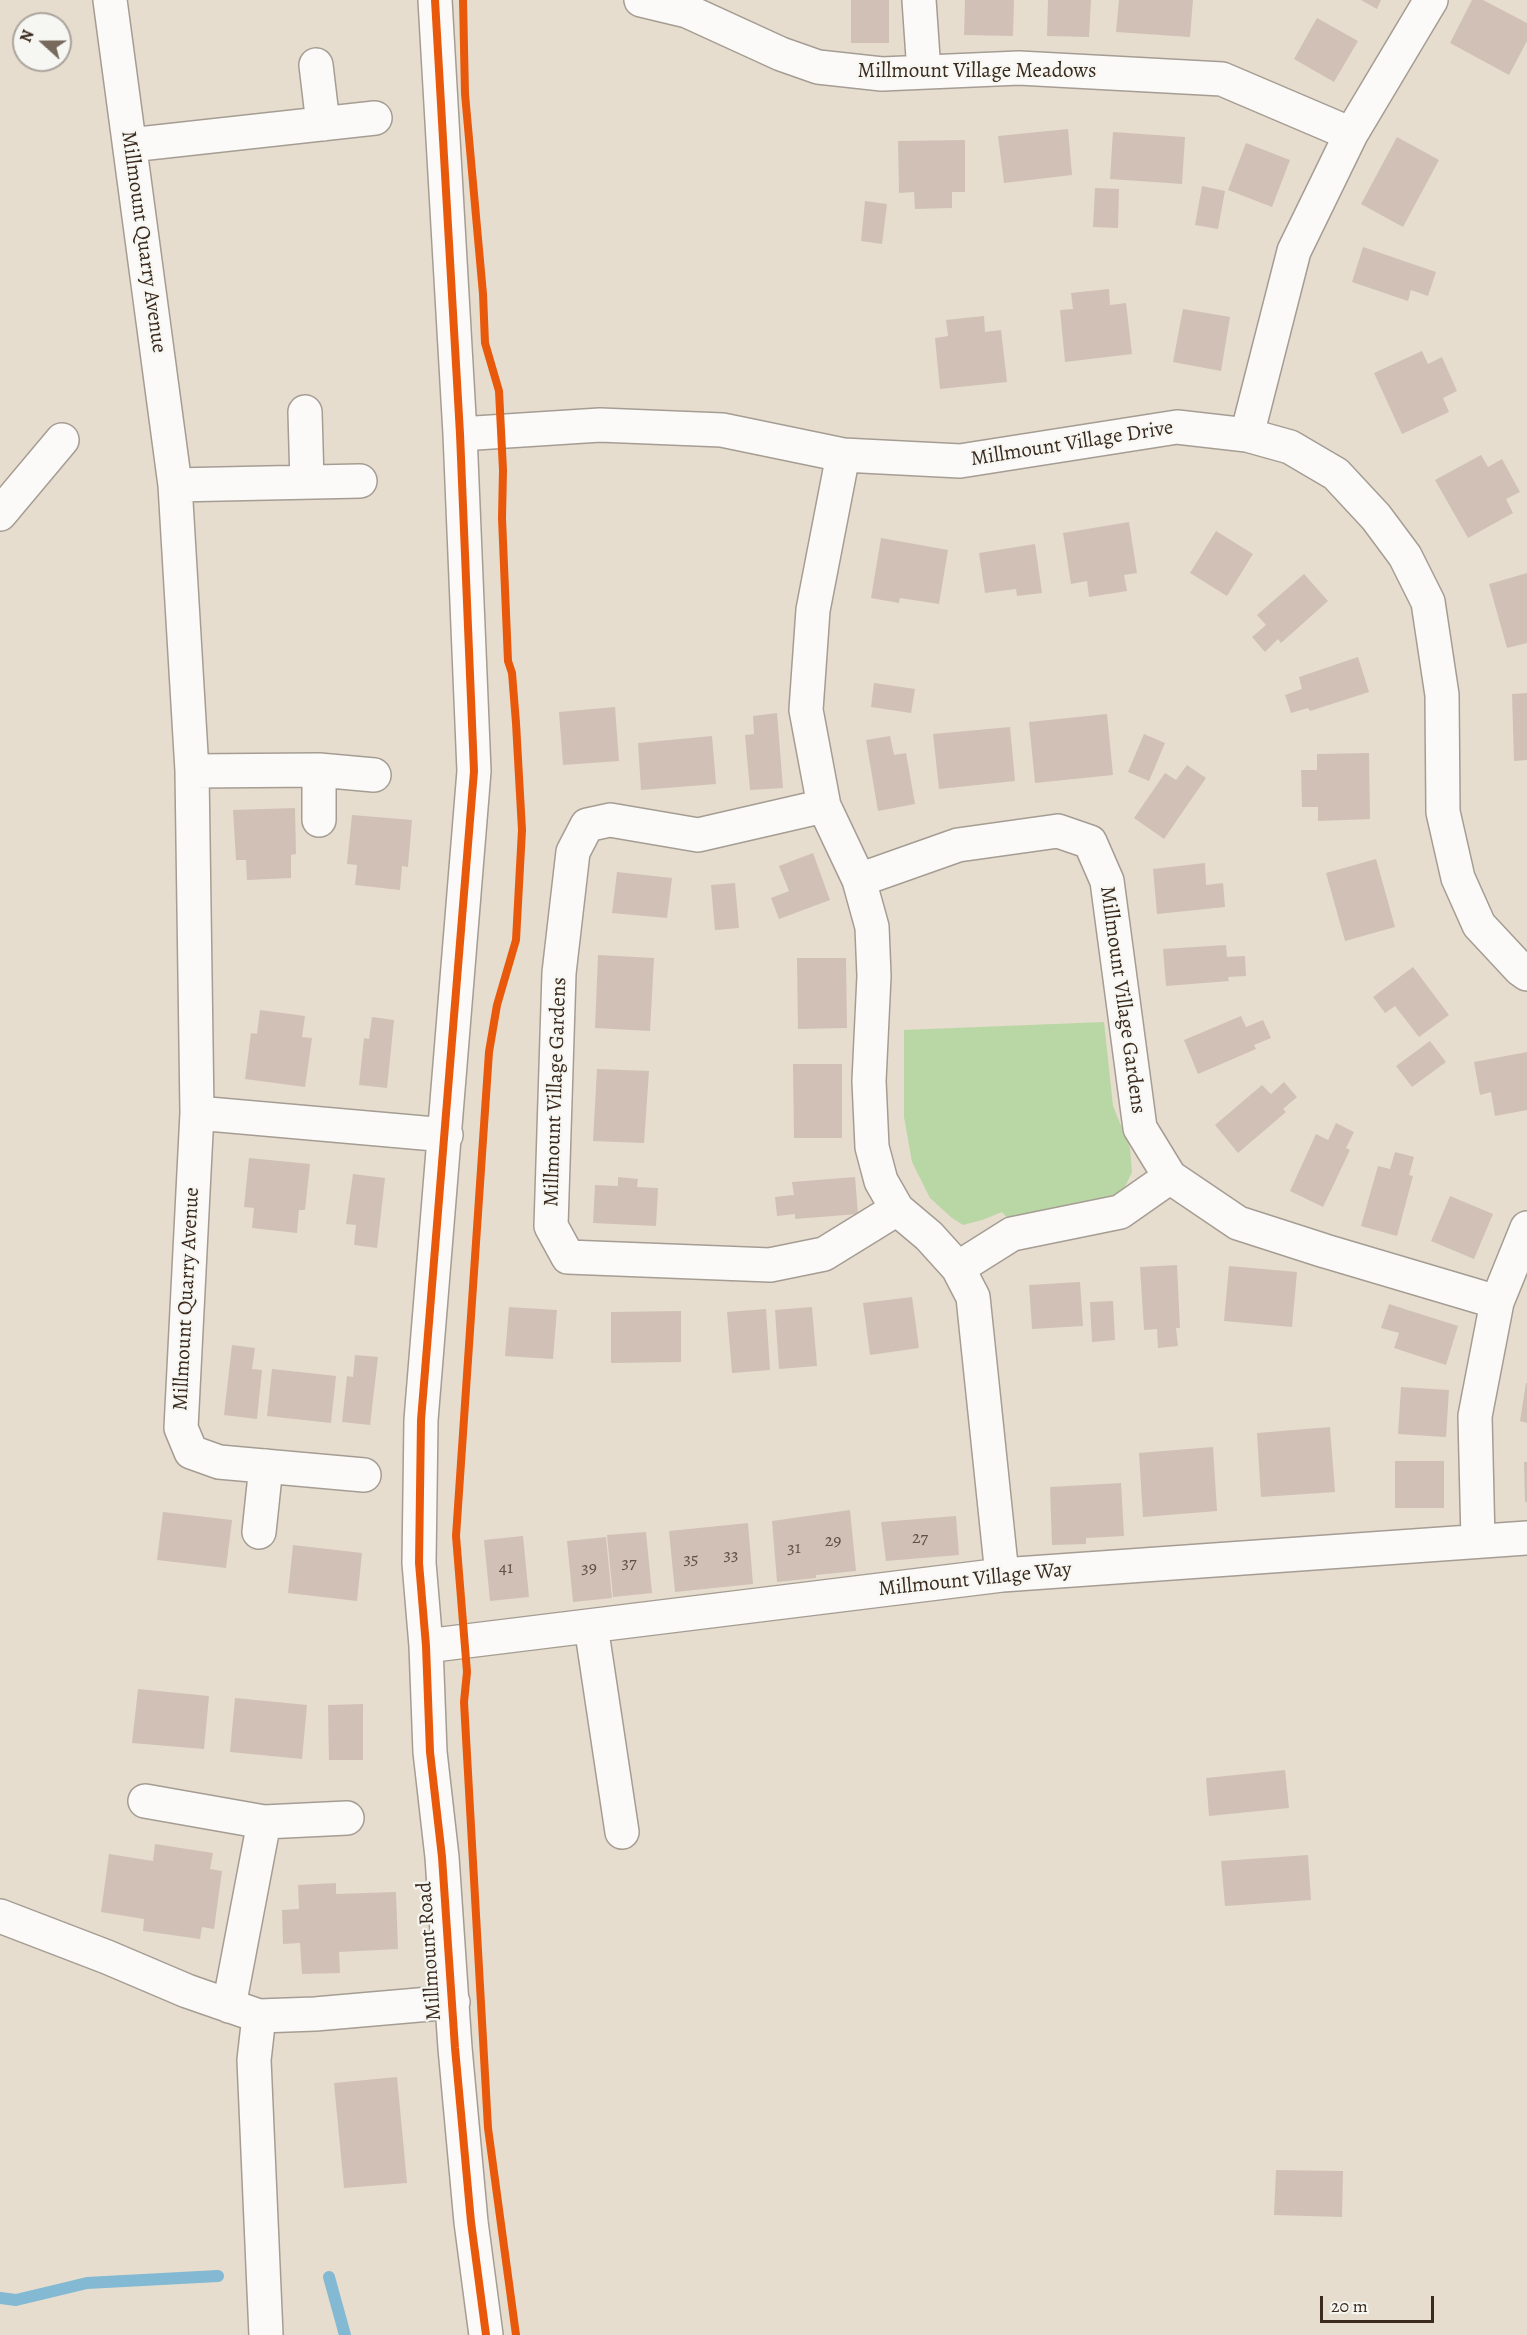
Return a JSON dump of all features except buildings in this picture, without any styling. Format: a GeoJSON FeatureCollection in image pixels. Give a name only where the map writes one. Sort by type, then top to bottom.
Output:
{"type":"FeatureCollection","features":[{"type":"Feature","properties":{"kind":"street","name":"Millmount Quarry Avenue"},"geometry":{"type":"LineString","coordinates":[[110,0],[175,485],[192,771],[197,1113],[181,1428],[191,1452],[219,1462],[364,1475]]}},
{"type":"Feature","properties":{"kind":"street","name":"Millmount Road"},"geometry":{"type":"LineString","coordinates":[[435,0],[460,434],[474,771],[421,1420],[419,1563],[426,1646],[430,1752],[442,1857],[471,2222],[486,2335]]}},
{"type":"Feature","properties":{"kind":"street","name":"Millmount Village Meadows"},"geometry":{"type":"LineString","coordinates":[[641,0],[687,11],[781,54],[818,68],[882,74],[1019,68],[1222,79],[1351,134]]}},
{"type":"Feature","properties":{"kind":"street"},"geometry":{"type":"LineString","coordinates":[[919,0],[924,72]]}},
{"type":"Feature","properties":{"kind":"street"},"geometry":{"type":"LineString","coordinates":[[1247,435],[1294,251],[1351,134],[1431,0]]}},
{"type":"Feature","properties":{"kind":"street"},"geometry":{"type":"LineString","coordinates":[[316,65],[323,124]]}},
{"type":"Feature","properties":{"kind":"street"},"geometry":{"type":"LineString","coordinates":[[130,145],[375,118]]}},
{"type":"Feature","properties":{"kind":"street"},"geometry":{"type":"LineString","coordinates":[[304,412],[307,482]]}},
{"type":"Feature","properties":{"kind":"street","name":"Millmount Village Drive"},"geometry":{"type":"LineString","coordinates":[[460,434],[600,425],[722,430],[843,455],[960,461],[1177,427],[1247,435],[1290,447],[1336,474],[1376,517],[1405,556],[1428,602],[1442,695],[1443,812],[1458,878],[1479,925],[1527,974]]}},
{"type":"Feature","properties":{"kind":"street"},"geometry":{"type":"LineString","coordinates":[[4,499],[62,440]]}},
{"type":"Feature","properties":{"kind":"street"},"geometry":{"type":"LineString","coordinates":[[843,455],[813,610],[806,710],[824,806],[859,880],[872,927],[874,976],[869,1081],[872,1147],[881,1181],[897,1209],[929,1236],[958,1268],[973,1297],[1002,1575]]}},
{"type":"Feature","properties":{"kind":"street"},"geometry":{"type":"LineString","coordinates":[[175,485],[360,481]]}},
{"type":"Feature","properties":{"kind":"street"},"geometry":{"type":"LineString","coordinates":[[192,771],[319,770],[374,775]]}},
{"type":"Feature","properties":{"kind":"street"},"geometry":{"type":"LineString","coordinates":[[319,770],[319,820]]}},
{"type":"Feature","properties":{"kind":"street","name":"Millmount Village Gardens"},"geometry":{"type":"LineString","coordinates":[[824,806],[698,834],[610,820],[587,825],[573,852],[560,974],[551,1226],[568,1257],[770,1264],[824,1254],[897,1209]]}},
{"type":"Feature","properties":{"kind":"street","name":"Millmount Village Gardens"},"geometry":{"type":"LineString","coordinates":[[859,880],[958,845],[1058,831],[1090,842],[1107,881],[1140,1128],[1170,1177],[1238,1223],[1497,1302]]}},
{"type":"Feature","properties":{"kind":"street"},"geometry":{"type":"LineString","coordinates":[[197,1113],[446,1135]]}},
{"type":"Feature","properties":{"kind":"street"},"geometry":{"type":"LineString","coordinates":[[958,1268],[1012,1234],[1120,1212],[1170,1177]]}},
{"type":"Feature","properties":{"kind":"street"},"geometry":{"type":"LineString","coordinates":[[1478,1541],[1475,1416],[1497,1302],[1527,1228]]}},
{"type":"Feature","properties":{"kind":"street"},"geometry":{"type":"LineString","coordinates":[[259,1532],[266,1466]]}},
{"type":"Feature","properties":{"kind":"street","name":"Millmount Village Way"},"geometry":{"type":"LineString","coordinates":[[426,1646],[1002,1575],[1527,1538]]}},
{"type":"Feature","properties":{"kind":"street"},"geometry":{"type":"LineString","coordinates":[[591,1626],[622,1832]]}},
{"type":"Feature","properties":{"kind":"street"},"geometry":{"type":"LineString","coordinates":[[145,1801],[264,1822],[347,1818]]}},
{"type":"Feature","properties":{"kind":"street"},"geometry":{"type":"LineString","coordinates":[[264,1822],[244,2011],[254,2060],[266,2335]]}},
{"type":"Feature","properties":{"kind":"street","name":"Millmount Road"},"geometry":{"type":"LineString","coordinates":[[0,1916],[107,1957],[177,1988],[244,2011],[315,2014],[453,2002]]}},
{"type":"Feature","properties":{"kind":"green space"},"geometry":{"type":"Polygon","coordinates":[[[1104,1022],[1113,1106],[1130,1148],[1132,1172],[1122,1193],[1008,1219],[1002,1212],[963,1225],[952,1218],[930,1198],[912,1162],[904,1117],[904,1030],[1104,1022]]]}},
{"type":"Feature","properties":{"kind":"waterway"},"geometry":{"type":"LineString","coordinates":[[0,2298],[16,2300],[87,2283],[218,2276]]}},
{"type":"Feature","properties":{"kind":"waterway"},"geometry":{"type":"LineString","coordinates":[[329,2277],[345,2335]]}},
{"type":"Feature","properties":{"kind":"cycle path"},"geometry":{"type":"LineString","coordinates":[[435,0],[460,434],[474,771],[421,1420],[419,1563],[426,1646],[430,1752],[442,1857],[455,2048],[471,2222],[486,2335]]}},
{"type":"Feature","properties":{"kind":"cycle path"},"geometry":{"type":"LineString","coordinates":[[463,0],[465,94],[483,294],[485,343],[499,391],[508,661],[512,673],[522,830],[516,940],[497,1005],[489,1052],[456,1536],[467,1672],[464,1702],[488,2128],[516,2335]]}}]}
